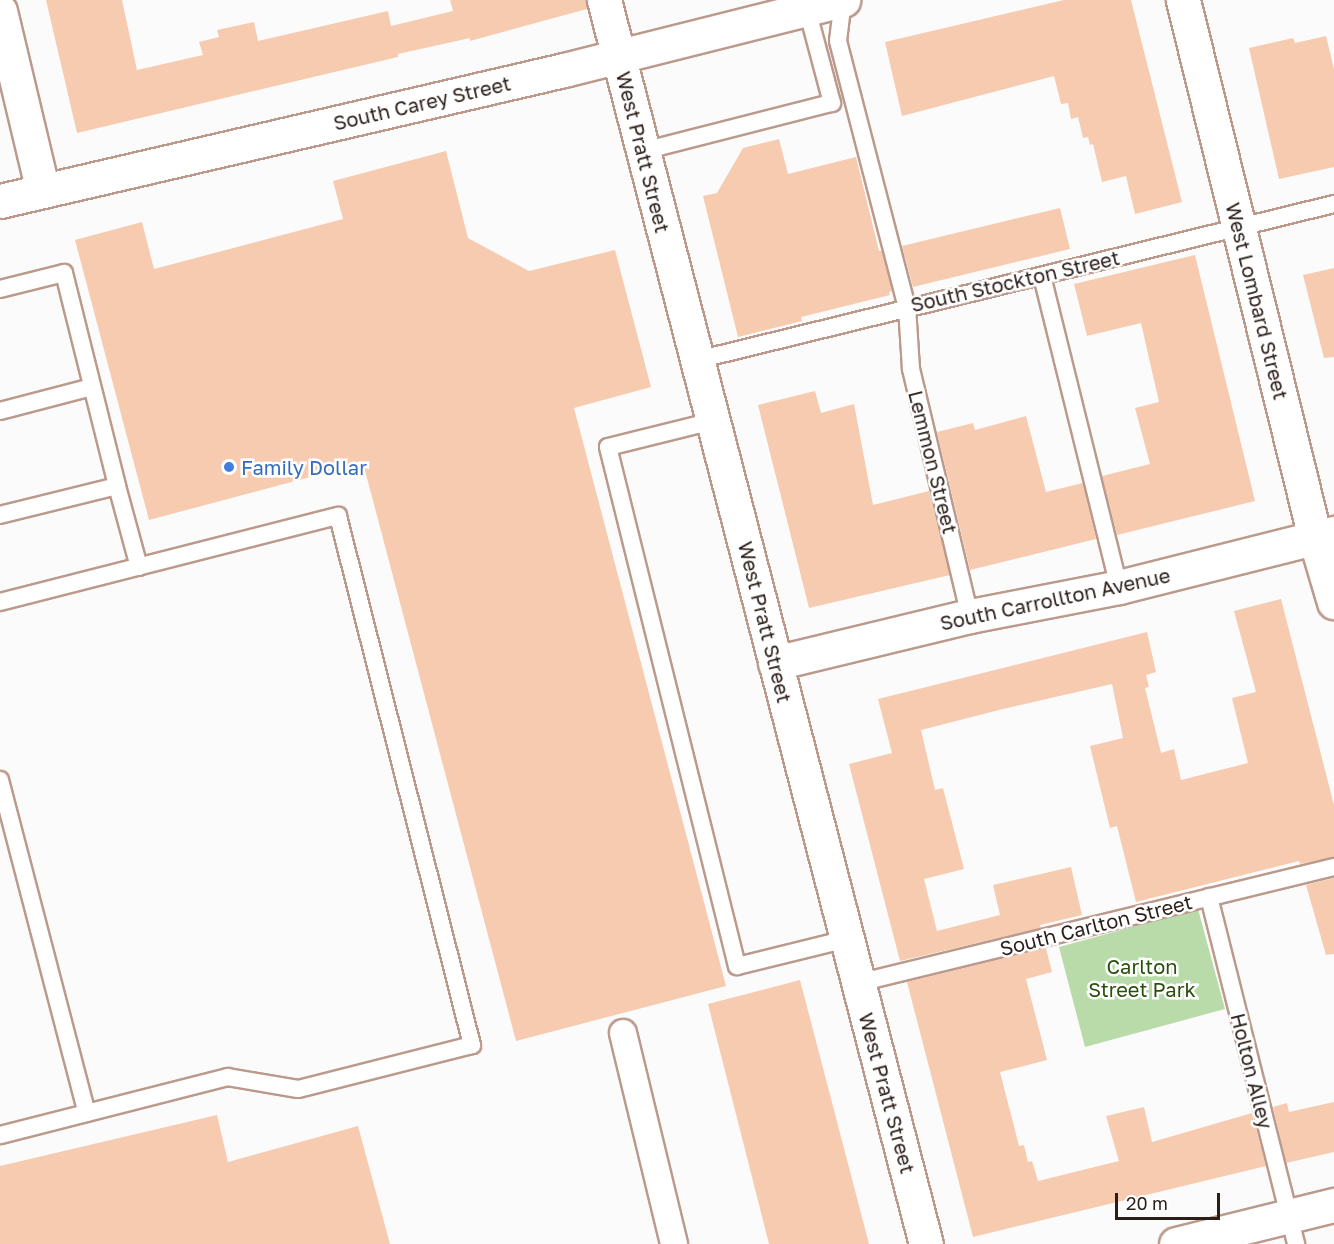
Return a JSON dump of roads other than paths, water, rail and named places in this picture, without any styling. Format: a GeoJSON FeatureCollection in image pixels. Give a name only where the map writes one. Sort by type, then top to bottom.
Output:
{"type":"FeatureCollection","features":[{"type":"Feature","properties":{"kind":"main road","name":"West Pratt Street"},"geometry":{"type":"LineString","coordinates":[[604,0],[926,1244]]}},
{"type":"Feature","properties":{"kind":"main road","name":"South Carey Street"},"geometry":{"type":"LineString","coordinates":[[0,201],[618,56],[843,0]]}},
{"type":"Feature","properties":{"kind":"main road","name":"West Lombard Street"},"geometry":{"type":"LineString","coordinates":[[1183,0],[1239,227],[1324,535],[1334,602]]}},
{"type":"Feature","properties":{"kind":"main road"},"geometry":{"type":"LineString","coordinates":[[0,11],[43,191]]}},
{"type":"Feature","properties":{"kind":"main road","name":"South Carrollton Avenue"},"geometry":{"type":"LineString","coordinates":[[775,663],[970,616],[1119,587],[1324,535]]}},
{"type":"Feature","properties":{"kind":"main road"},"geometry":{"type":"LineString","coordinates":[[1176,1244],[1292,1230],[1334,1205]]}},
{"type":"Feature","properties":{"kind":"street"},"geometry":{"type":"LineString","coordinates":[[624,1033],[674,1244]]}},
{"type":"Feature","properties":{"kind":"lane","name":"Lemmon Street"},"geometry":{"type":"LineString","coordinates":[[843,0],[838,41],[907,307],[910,369],[970,616]]}},
{"type":"Feature","properties":{"kind":"lane"},"geometry":{"type":"LineString","coordinates":[[643,151],[832,103],[807,9]]}},
{"type":"Feature","properties":{"kind":"lane","name":"South Stockton Street"},"geometry":{"type":"LineString","coordinates":[[697,360],[1334,204]]}},
{"type":"Feature","properties":{"kind":"lane"},"geometry":{"type":"LineString","coordinates":[[0,289],[64,273],[139,567]]}},
{"type":"Feature","properties":{"kind":"lane"},"geometry":{"type":"LineString","coordinates":[[1042,276],[1119,587]]}},
{"type":"Feature","properties":{"kind":"lane"},"geometry":{"type":"LineString","coordinates":[[0,411],[92,387]]}},
{"type":"Feature","properties":{"kind":"lane"},"geometry":{"type":"LineString","coordinates":[[713,421],[608,447],[737,966],[847,939]]}},
{"type":"Feature","properties":{"kind":"lane"},"geometry":{"type":"LineString","coordinates":[[0,516],[117,486]]}},
{"type":"Feature","properties":{"kind":"lane"},"geometry":{"type":"LineString","coordinates":[[0,602],[338,516],[472,1045],[298,1089],[228,1077],[0,1136]]}},
{"type":"Feature","properties":{"kind":"lane"},"geometry":{"type":"LineString","coordinates":[[0,780],[87,1113]]}},
{"type":"Feature","properties":{"kind":"lane","name":"South Carlton Street"},"geometry":{"type":"LineString","coordinates":[[858,983],[1334,867]]}},
{"type":"Feature","properties":{"kind":"lane","name":"Holton Alley"},"geometry":{"type":"LineString","coordinates":[[1209,897],[1292,1230]]}},
{"type":"Feature","properties":{"kind":"place","name":"Family Dollar"},"geometry":{"type":"Point","coordinates":[229,467]}},
{"type":"Feature","properties":{"kind":"park label","name":"Carlton Street Park"},"geometry":{"type":"Point","coordinates":[1142,978]}}]}
